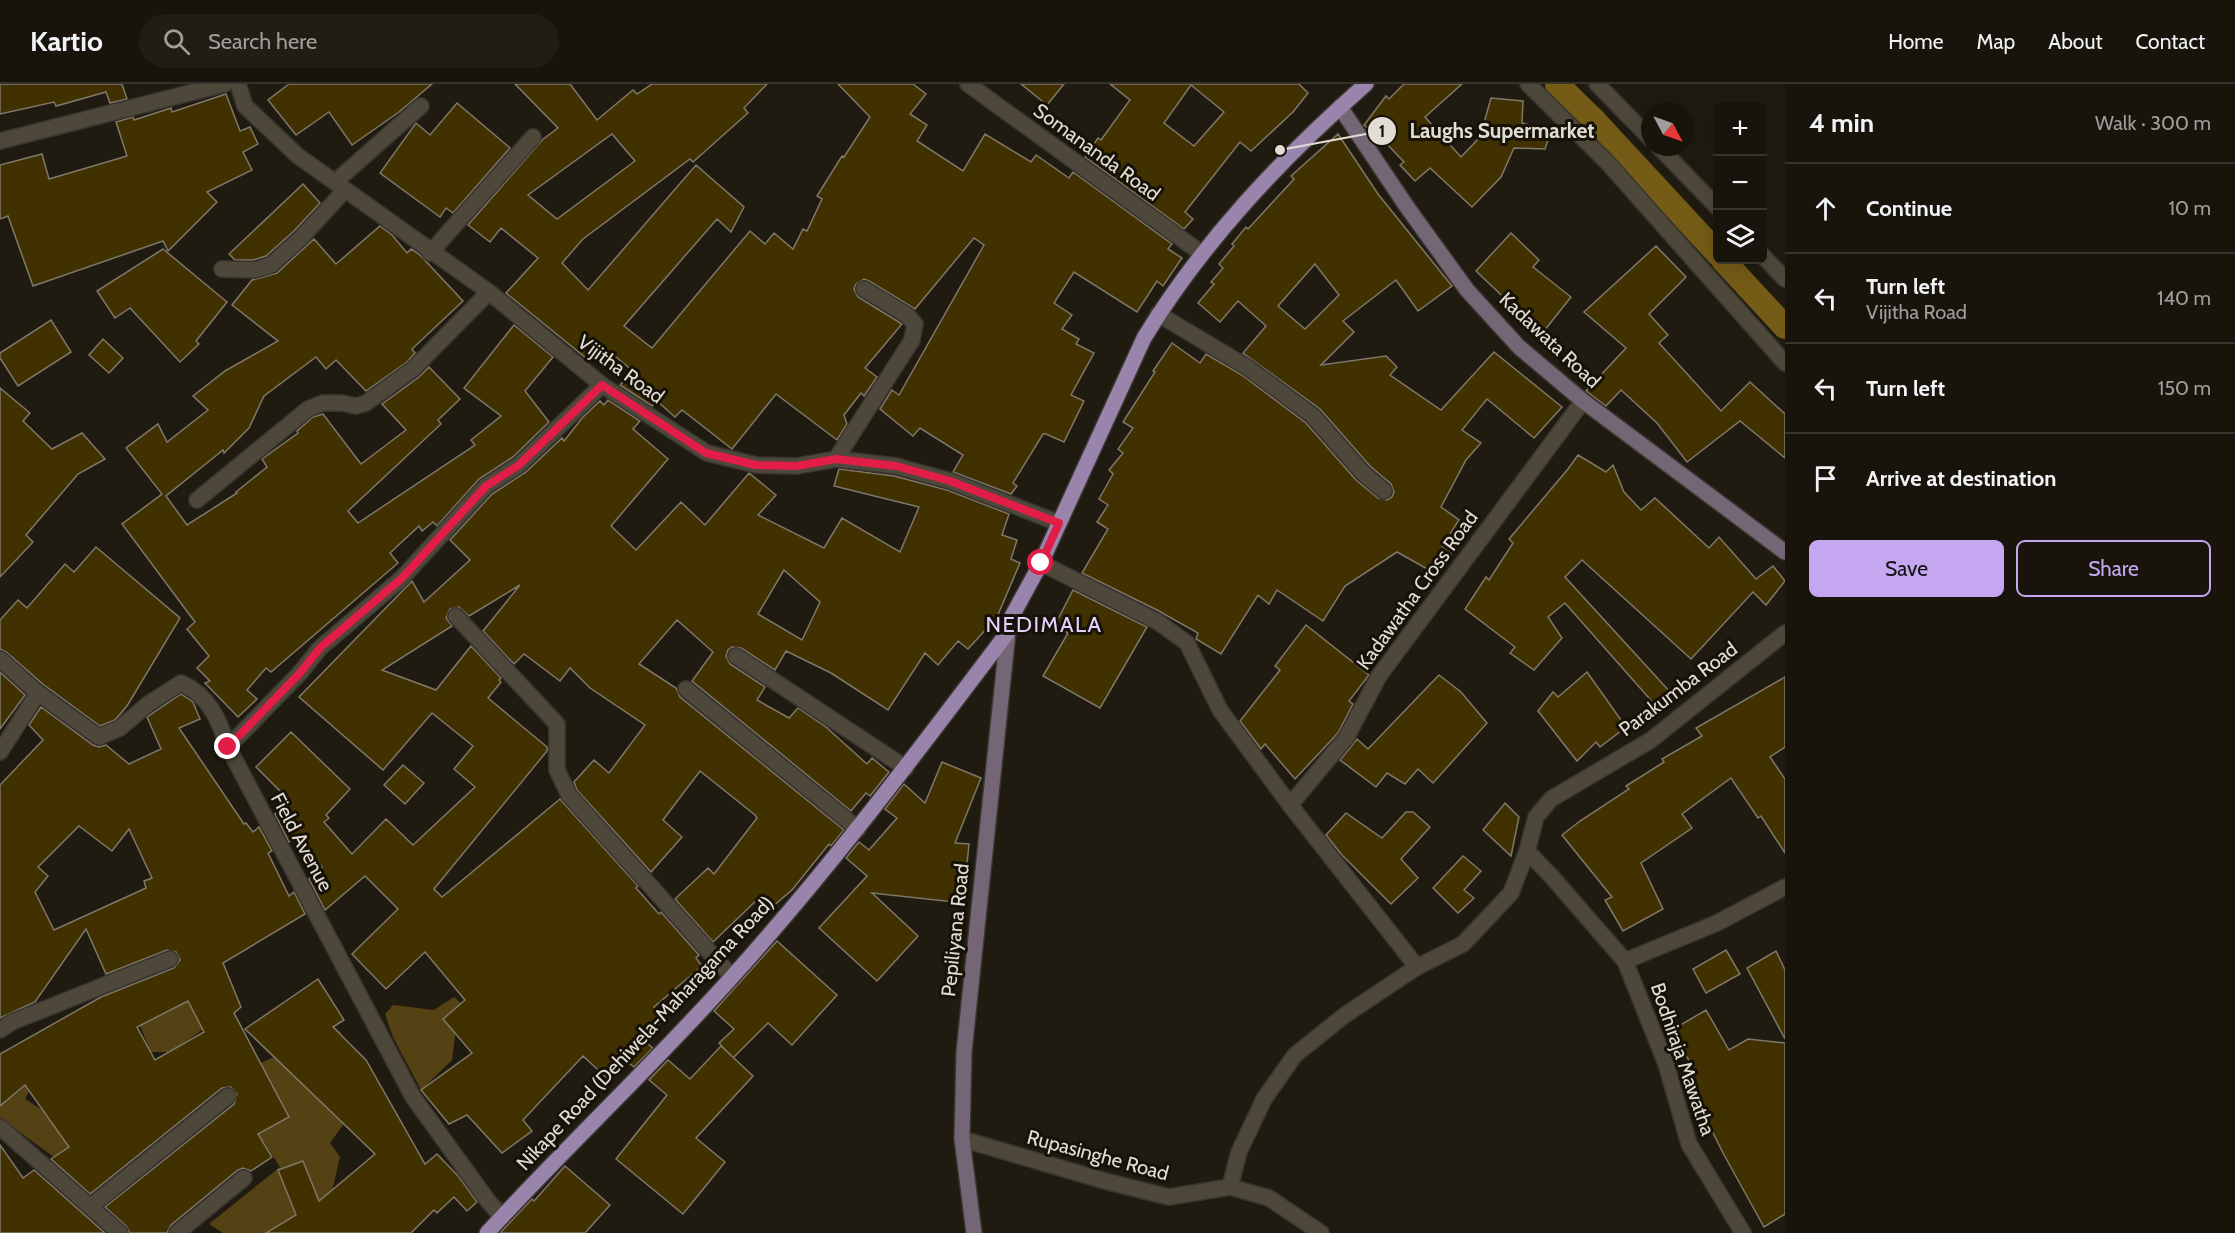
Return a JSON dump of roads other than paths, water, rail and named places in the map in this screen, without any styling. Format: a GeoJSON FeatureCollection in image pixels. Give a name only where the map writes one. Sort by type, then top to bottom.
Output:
{"type":"FeatureCollection","features":[{"type":"Feature","properties":{"kind":"main road","name":"Nikape Road (Dehiwela-Maharagama Road)"},"geometry":{"type":"LineString","coordinates":[[487,1233],[732,977],[858,829],[906,768],[1008,632],[1011,618],[1041,563],[1144,338],[1158,314],[1202,253],[1259,186],[1366,84]]}},
{"type":"Feature","properties":{"kind":"street"},"geometry":{"type":"LineString","coordinates":[[0,141],[225,84]]}},
{"type":"Feature","properties":{"kind":"street","name":"Vijitha Road"},"geometry":{"type":"LineString","coordinates":[[238,84],[245,106],[298,156],[430,253],[489,292],[602,385],[706,453],[756,465],[797,466],[836,459],[896,466],[950,481],[1059,523]]}},
{"type":"Feature","properties":{"kind":"street","name":"Somananda Road"},"geometry":{"type":"LineString","coordinates":[[968,84],[1202,253]]}},
{"type":"Feature","properties":{"kind":"street"},"geometry":{"type":"LineString","coordinates":[[1528,84],[1607,162],[1785,363]]}},
{"type":"Feature","properties":{"kind":"street"},"geometry":{"type":"LineString","coordinates":[[1598,84],[1641,129]]}},
{"type":"Feature","properties":{"kind":"street"},"geometry":{"type":"LineString","coordinates":[[222,269],[254,270],[271,265],[301,238],[340,186],[421,106]]}},
{"type":"Feature","properties":{"kind":"street","name":"Kadawata Road"},"geometry":{"type":"LineString","coordinates":[[1340,107],[1407,207],[1467,290],[1520,347],[1582,401],[1785,552]]}},
{"type":"Feature","properties":{"kind":"street"},"geometry":{"type":"LineString","coordinates":[[430,253],[533,137]]}},
{"type":"Feature","properties":{"kind":"street"},"geometry":{"type":"LineString","coordinates":[[1668,156],[1713,203]]}},
{"type":"Feature","properties":{"kind":"street"},"geometry":{"type":"LineString","coordinates":[[1767,260],[1785,279]]}},
{"type":"Feature","properties":{"kind":"street"},"geometry":{"type":"LineString","coordinates":[[836,459],[912,340],[915,324],[907,315],[864,289]]}},
{"type":"Feature","properties":{"kind":"street"},"geometry":{"type":"LineString","coordinates":[[197,500],[308,409],[323,402],[356,406],[366,403],[413,369],[489,292]]}},
{"type":"Feature","properties":{"kind":"street"},"geometry":{"type":"LineString","coordinates":[[1158,314],[1247,368],[1313,416],[1364,474],[1384,491]]}},
{"type":"Feature","properties":{"kind":"street"},"geometry":{"type":"LineString","coordinates":[[228,747],[299,674],[320,648],[402,578],[486,486],[519,465],[602,385]]}},
{"type":"Feature","properties":{"kind":"street","name":"Kadawatha Cross Road"},"geometry":{"type":"LineString","coordinates":[[1290,805],[1346,738],[1379,676],[1582,401]]}},
{"type":"Feature","properties":{"kind":"street"},"geometry":{"type":"LineString","coordinates":[[1041,563],[1158,622],[1187,643],[1220,710],[1290,805],[1417,967]]}},
{"type":"Feature","properties":{"kind":"street"},"geometry":{"type":"LineString","coordinates":[[456,616],[557,724],[556,770],[569,795],[732,977]]}},
{"type":"Feature","properties":{"kind":"street","name":"Pepiliyana Road"},"geometry":{"type":"LineString","coordinates":[[974,1233],[962,1139],[964,1052],[1008,632]]}},
{"type":"Feature","properties":{"kind":"street","name":"Parakumba Road"},"geometry":{"type":"LineString","coordinates":[[1527,851],[1536,817],[1551,799],[1651,740],[1785,633]]}},
{"type":"Feature","properties":{"kind":"street"},"geometry":{"type":"LineString","coordinates":[[736,656],[906,768]]}},
{"type":"Feature","properties":{"kind":"street","name":"Field Avenue"},"geometry":{"type":"LineString","coordinates":[[0,659],[38,693],[99,737],[120,728],[148,704],[181,683],[195,689],[218,717],[228,747],[413,1097],[502,1217]]}},
{"type":"Feature","properties":{"kind":"street"},"geometry":{"type":"LineString","coordinates":[[686,689],[858,829]]}},
{"type":"Feature","properties":{"kind":"street"},"geometry":{"type":"LineString","coordinates":[[0,752],[38,693]]}},
{"type":"Feature","properties":{"kind":"street"},"geometry":{"type":"LineString","coordinates":[[1230,1187],[1239,1152],[1264,1098],[1295,1055],[1345,1015],[1417,967],[1463,944],[1511,893],[1527,851]]}},
{"type":"Feature","properties":{"kind":"street","name":"Bodhiraja Mawatha"},"geometry":{"type":"LineString","coordinates":[[1527,851],[1625,961],[1666,1064],[1689,1144],[1743,1233]]}},
{"type":"Feature","properties":{"kind":"street"},"geometry":{"type":"LineString","coordinates":[[1625,961],[1717,923],[1785,887]]}},
{"type":"Feature","properties":{"kind":"street"},"geometry":{"type":"LineString","coordinates":[[0,1030],[12,1022],[170,958]]}},
{"type":"Feature","properties":{"kind":"street"},"geometry":{"type":"LineString","coordinates":[[91,1206],[228,1095]]}},
{"type":"Feature","properties":{"kind":"street"},"geometry":{"type":"LineString","coordinates":[[0,1127],[120,1233]]}},
{"type":"Feature","properties":{"kind":"street","name":"Rupasinghe Road"},"geometry":{"type":"LineString","coordinates":[[962,1139],[1105,1182],[1169,1197],[1230,1187],[1269,1198],[1321,1233]]}},
{"type":"Feature","properties":{"kind":"street"},"geometry":{"type":"LineString","coordinates":[[177,1233],[244,1178]]}},
{"type":"Feature","properties":{"kind":"waterway"},"geometry":{"type":"LineString","coordinates":[[1557,84],[1593,119],[1713,249]]}},
{"type":"Feature","properties":{"kind":"waterway"},"geometry":{"type":"LineString","coordinates":[[1727,264],[1785,327]]}},
{"type":"Feature","properties":{"kind":"place","name":"Laughs Supermarket"},"geometry":{"type":"Point","coordinates":[1280,150]}},
{"type":"Feature","properties":{"kind":"district","name":"NEDIMALA"},"geometry":{"type":"Point","coordinates":[1044,624]}}]}
